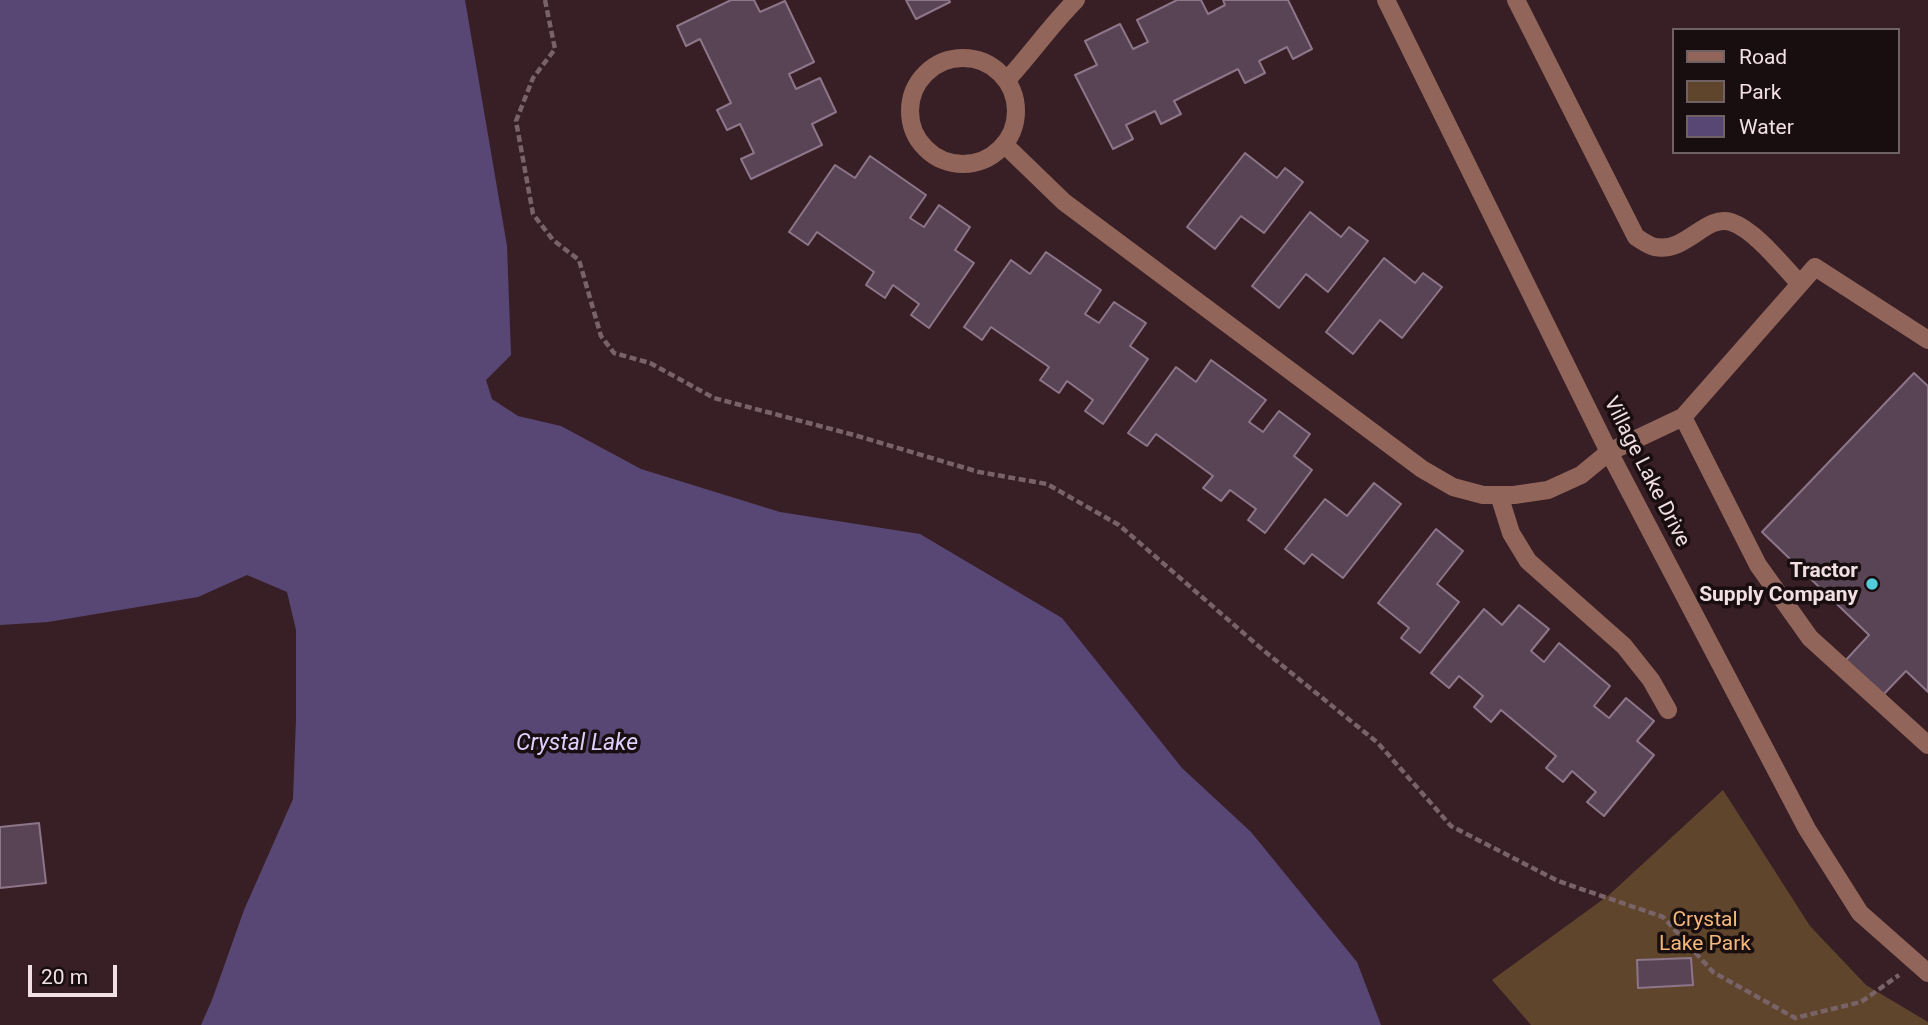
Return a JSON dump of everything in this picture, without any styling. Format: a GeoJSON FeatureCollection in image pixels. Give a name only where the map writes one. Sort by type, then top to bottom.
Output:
{"type":"FeatureCollection","features":[{"type":"Feature","properties":{"kind":"street"},"geometry":{"type":"LineString","coordinates":[[1007,80],[1028,57],[1050,26],[1076,0]]}},
{"type":"Feature","properties":{"kind":"street","name":"Village Lake Drive"},"geometry":{"type":"LineString","coordinates":[[1387,0],[1609,452],[1807,829],[1860,913],[1922,968]]}},
{"type":"Feature","properties":{"kind":"street"},"geometry":{"type":"LineString","coordinates":[[1516,0],[1636,237],[1655,247],[1677,246],[1712,223],[1728,221],[1747,230],[1800,284]]}},
{"type":"Feature","properties":{"kind":"street"},"geometry":{"type":"LineString","coordinates":[[952,58],[977,58],[994,66],[1007,80],[1016,96],[1017,115],[1010,138],[998,152],[982,162],[958,165],[940,159],[925,148],[914,133],[909,112],[912,94],[921,77],[935,65],[952,58]]}},
{"type":"Feature","properties":{"kind":"street"},"geometry":{"type":"LineString","coordinates":[[1005,145],[1064,202],[1422,468],[1453,487],[1483,495],[1548,490],[1581,475],[1609,452],[1684,417],[1815,267],[1928,340]]}},
{"type":"Feature","properties":{"kind":"street"},"geometry":{"type":"LineString","coordinates":[[1684,417],[1758,565],[1810,638],[1928,745]]}},
{"type":"Feature","properties":{"kind":"street"},"geometry":{"type":"LineString","coordinates":[[1499,495],[1511,533],[1528,561],[1624,646],[1651,680],[1668,710]]}},
{"type":"Feature","properties":{"kind":"path"},"geometry":{"type":"LineString","coordinates":[[545,0],[555,49],[533,78],[516,121],[533,214],[553,240],[579,260],[601,336],[614,353],[649,363],[713,398],[979,471],[1047,484],[1119,525],[1263,650],[1378,743],[1451,825],[1558,881],[1663,917],[1713,972],[1795,1018],[1861,1002],[1922,968]]}},
{"type":"Feature","properties":{"kind":"green space","name":"Crystal Lake Park"},"geometry":{"type":"Polygon","coordinates":[[[1723,790],[1810,926],[1866,985],[1928,1022],[1928,1025],[1531,1025],[1492,980],[1609,895],[1723,790]]]}},
{"type":"Feature","properties":{"kind":"water","name":"Crystal Lake"},"geometry":{"type":"Polygon","coordinates":[[[0,0],[465,0],[507,246],[511,355],[486,380],[492,399],[518,416],[561,426],[641,469],[780,512],[920,534],[1062,618],[1182,768],[1251,832],[1357,962],[1381,1025],[201,1025],[244,910],[293,799],[296,630],[287,592],[247,575],[198,597],[48,622],[0,625],[0,0]]]}},
{"type":"Feature","properties":{"kind":"building"},"geometry":{"type":"Polygon","coordinates":[[[731,0],[754,0],[760,12],[785,1],[814,62],[789,74],[796,89],[820,78],[836,112],[812,124],[822,145],[751,179],[741,159],[754,153],[740,124],[727,130],[717,110],[731,103],[700,39],[686,46],[677,26],[731,0]]]}},
{"type":"Feature","properties":{"kind":"building"},"geometry":{"type":"Polygon","coordinates":[[[906,0],[949,0],[950,2],[916,19],[906,0]]]}},
{"type":"Feature","properties":{"kind":"building"},"geometry":{"type":"Polygon","coordinates":[[[1177,0],[1201,0],[1208,14],[1225,5],[1223,0],[1288,0],[1312,49],[1293,59],[1287,47],[1259,61],[1265,73],[1245,83],[1238,69],[1174,101],[1181,114],[1161,124],[1155,111],[1126,125],[1133,139],[1113,149],[1075,75],[1097,65],[1085,41],[1120,24],[1133,49],[1148,42],[1137,20],[1177,0]]]}},
{"type":"Feature","properties":{"kind":"building"},"geometry":{"type":"Polygon","coordinates":[[[1245,153],[1277,178],[1285,168],[1303,182],[1264,233],[1241,216],[1215,249],[1187,227],[1245,153]]]}},
{"type":"Feature","properties":{"kind":"building"},"geometry":{"type":"Polygon","coordinates":[[[870,156],[926,195],[910,218],[924,227],[939,205],[970,227],[955,250],[974,263],[929,328],[911,315],[919,304],[893,285],[885,298],[866,285],[874,272],[817,232],[808,245],[789,232],[835,165],[855,178],[870,156]]]}},
{"type":"Feature","properties":{"kind":"building"},"geometry":{"type":"Polygon","coordinates":[[[1310,212],[1341,237],[1349,227],[1368,241],[1328,292],[1306,274],[1279,308],[1252,286],[1310,212]]]}},
{"type":"Feature","properties":{"kind":"building"},"geometry":{"type":"Polygon","coordinates":[[[1046,252],[1101,290],[1085,314],[1099,323],[1114,302],[1146,323],[1130,346],[1148,359],[1103,424],[1085,411],[1093,400],[1067,381],[1059,393],[1040,380],[1049,367],[991,327],[982,340],[964,327],[1011,260],[1030,274],[1046,252]]]}},
{"type":"Feature","properties":{"kind":"building"},"geometry":{"type":"Polygon","coordinates":[[[1384,258],[1415,283],[1423,273],[1442,287],[1402,338],[1380,320],[1353,354],[1326,332],[1384,258]]]}},
{"type":"Feature","properties":{"kind":"building"},"geometry":{"type":"Polygon","coordinates":[[[1211,360],[1266,400],[1249,422],[1263,432],[1279,411],[1310,434],[1294,456],[1312,470],[1265,533],[1248,520],[1256,509],[1230,490],[1221,501],[1203,488],[1213,476],[1156,434],[1147,446],[1128,433],[1176,367],[1196,382],[1211,360]]]}},
{"type":"Feature","properties":{"kind":"building","name":"Tractor Supply Company"},"geometry":{"type":"Polygon","coordinates":[[[1914,373],[1928,386],[1928,692],[1906,671],[1882,696],[1845,661],[1869,635],[1762,532],[1914,373]]]}},
{"type":"Feature","properties":{"kind":"building"},"geometry":{"type":"Polygon","coordinates":[[[1374,483],[1401,504],[1343,578],[1312,554],[1304,564],[1285,549],[1325,499],[1347,516],[1374,483]]]}},
{"type":"Feature","properties":{"kind":"building"},"geometry":{"type":"Polygon","coordinates":[[[1436,529],[1463,551],[1437,584],[1459,602],[1420,653],[1401,638],[1409,628],[1378,603],[1436,529]]]}},
{"type":"Feature","properties":{"kind":"building"},"geometry":{"type":"Polygon","coordinates":[[[1519,605],[1549,629],[1531,651],[1544,662],[1559,643],[1610,686],[1594,706],[1609,718],[1626,698],[1654,721],[1637,741],[1654,755],[1604,816],[1587,802],[1596,792],[1572,771],[1563,782],[1546,768],[1556,756],[1501,710],[1491,722],[1474,707],[1483,696],[1459,676],[1449,688],[1431,673],[1484,609],[1502,625],[1519,605]]]}},
{"type":"Feature","properties":{"kind":"building"},"geometry":{"type":"Polygon","coordinates":[[[39,823],[46,883],[0,888],[0,827],[39,823]]]}},
{"type":"Feature","properties":{"kind":"building"},"geometry":{"type":"Polygon","coordinates":[[[1691,958],[1693,985],[1638,988],[1637,960],[1691,958]]]}},
{"type":"Feature","properties":{"kind":"place","name":"Tractor Supply Company"},"geometry":{"type":"Point","coordinates":[1872,584]}}]}
